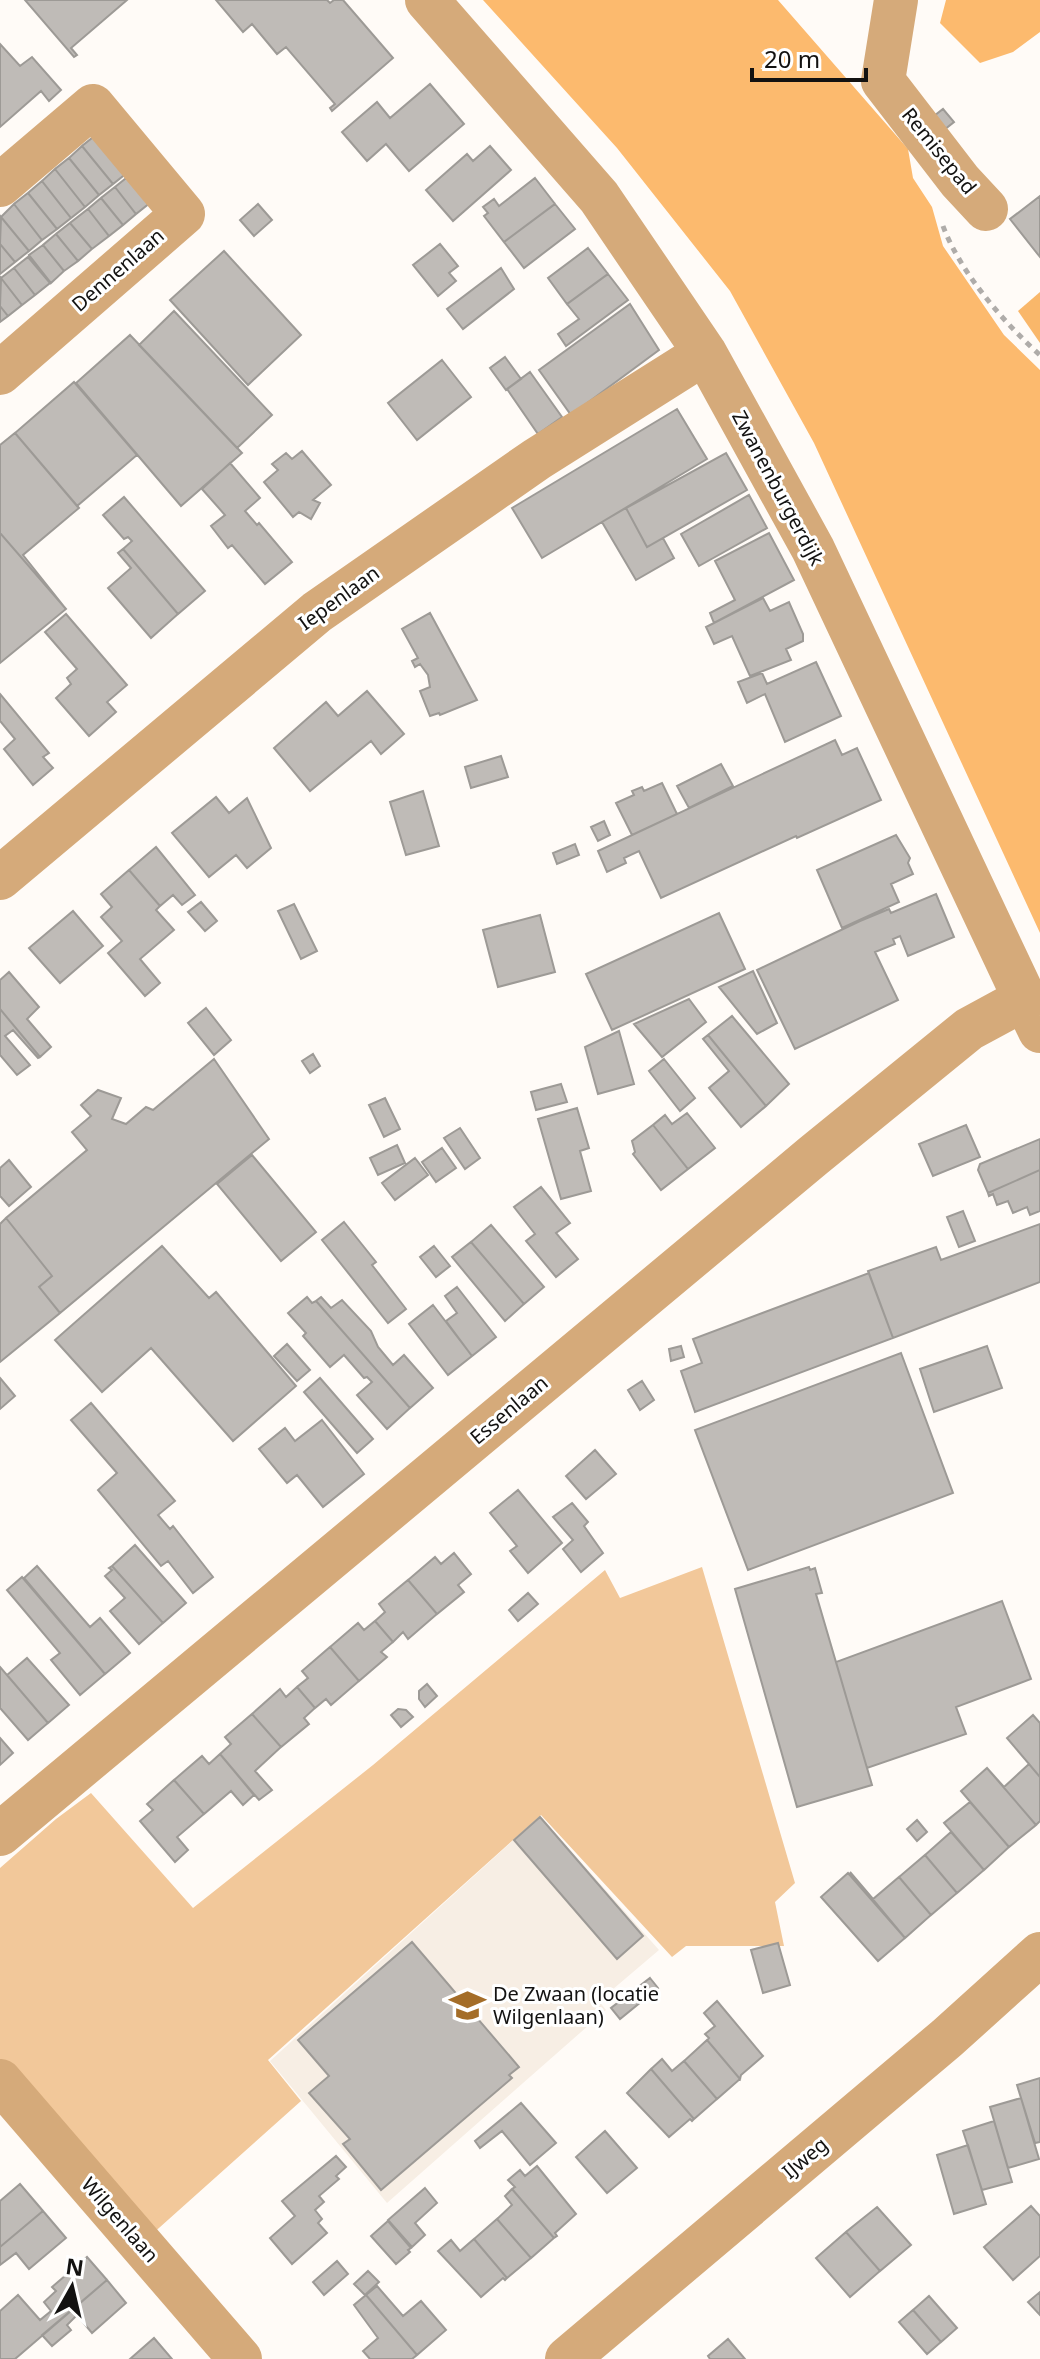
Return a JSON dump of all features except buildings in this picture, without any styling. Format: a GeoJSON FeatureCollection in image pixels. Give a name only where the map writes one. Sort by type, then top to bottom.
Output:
{"type":"FeatureCollection","features":[{"type":"Feature","properties":{"kind":"street","name":"Zwanenburgerdijk"},"geometry":{"type":"LineString","coordinates":[[427,0],[599,197],[705,353],[813,549],[1033,1015]]}},
{"type":"Feature","properties":{"kind":"street","name":"Remisepad"},"geometry":{"type":"LineString","coordinates":[[896,0],[883,81],[960,181],[986,209]]}},
{"type":"Feature","properties":{"kind":"street","name":"Dennenlaan"},"geometry":{"type":"LineString","coordinates":[[0,185],[93,106],[183,214],[0,373]]}},
{"type":"Feature","properties":{"kind":"street","name":"Iepenlaan"},"geometry":{"type":"LineString","coordinates":[[0,878],[317,612],[537,459],[705,353]]}},
{"type":"Feature","properties":{"kind":"street","name":"Essenlaan"},"geometry":{"type":"LineString","coordinates":[[0,1834],[969,1029],[1033,1015]]}},
{"type":"Feature","properties":{"kind":"street","name":"IJweg"},"geometry":{"type":"LineString","coordinates":[[567,2359],[947,2038],[1040,1954]]}},
{"type":"Feature","properties":{"kind":"street","name":"Wilgenlaan"},"geometry":{"type":"LineString","coordinates":[[0,2081],[240,2359]]}},
{"type":"Feature","properties":{"kind":"path"},"geometry":{"type":"LineString","coordinates":[[941,221],[950,243],[1008,327],[1040,355]]}},
{"type":"Feature","properties":{"kind":"shaded area"},"geometry":{"type":"Polygon","coordinates":[[[483,0],[778,0],[908,149],[913,178],[932,207],[943,246],[1004,335],[1040,370],[1040,933],[814,443],[730,291],[617,148],[483,0]]]}},
{"type":"Feature","properties":{"kind":"shaded area"},"geometry":{"type":"Polygon","coordinates":[[[946,0],[1040,0],[1040,32],[1013,52],[980,63],[940,23],[946,0]]]}},
{"type":"Feature","properties":{"kind":"shaded area"},"geometry":{"type":"Polygon","coordinates":[[[1040,292],[1040,343],[1018,311],[1040,292]]]}},
{"type":"Feature","properties":{"kind":"shaded area"},"geometry":{"type":"Polygon","coordinates":[[[702,1567],[795,1883],[775,1902],[784,1946],[686,1946],[672,1957],[541,1815],[268,2060],[301,2101],[150,2236],[0,2066],[0,1868],[91,1793],[193,1908],[373,1765],[605,1570],[620,1598],[702,1567]]]}},
{"type":"Feature","properties":{"kind":"shaded area","name":"De Zwaan (locatie Wilgenlaan)"},"geometry":{"type":"Polygon","coordinates":[[[540,1816],[659,1950],[599,2001],[606,2010],[387,2203],[270,2061],[540,1816]]]}},
{"type":"Feature","properties":{"kind":"place","name":"De Zwaan (locatie Wilgenlaan)"},"geometry":{"type":"Point","coordinates":[467,2006]}}]}
